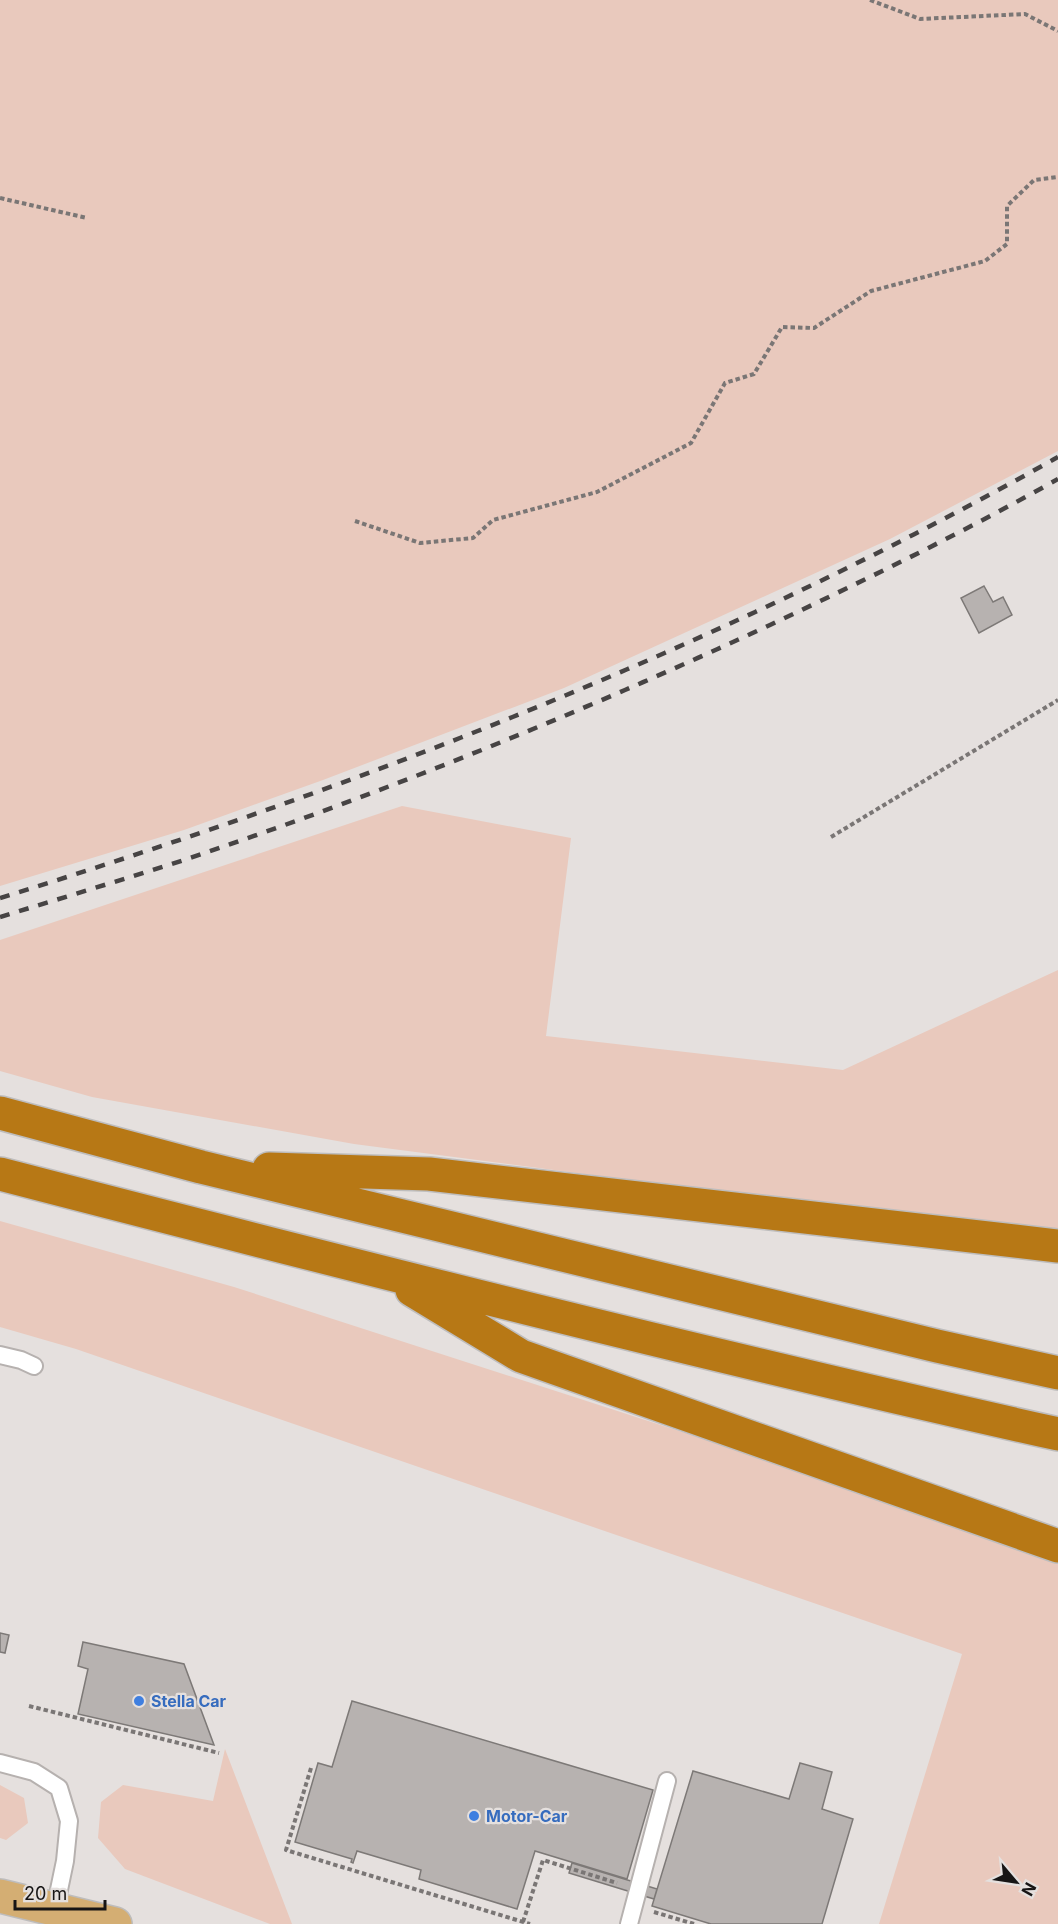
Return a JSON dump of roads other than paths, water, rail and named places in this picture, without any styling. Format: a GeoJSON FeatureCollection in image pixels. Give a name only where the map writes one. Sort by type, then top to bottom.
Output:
{"type":"FeatureCollection","features":[{"type":"Feature","properties":{"kind":"highway"},"geometry":{"type":"LineString","coordinates":[[0,1113],[201,1167],[925,1343],[1058,1373]]}},
{"type":"Feature","properties":{"kind":"highway"},"geometry":{"type":"LineString","coordinates":[[201,1167],[429,1174],[1058,1246]]}},
{"type":"Feature","properties":{"kind":"highway"},"geometry":{"type":"LineString","coordinates":[[0,1174],[384,1273],[1058,1434]]}},
{"type":"Feature","properties":{"kind":"highway"},"geometry":{"type":"LineString","coordinates":[[384,1273],[521,1356],[1058,1546]]}},
{"type":"Feature","properties":{"kind":"main road"},"geometry":{"type":"LineString","coordinates":[[0,1896],[115,1924]]}},
{"type":"Feature","properties":{"kind":"lane"},"geometry":{"type":"LineString","coordinates":[[0,1355],[34,1366]]}},
{"type":"Feature","properties":{"kind":"lane"},"geometry":{"type":"LineString","coordinates":[[0,1763],[34,1772],[59,1788],[69,1821],[65,1861],[55,1909]]}},
{"type":"Feature","properties":{"kind":"lane"},"geometry":{"type":"LineString","coordinates":[[629,1924],[667,1781]]}},
{"type":"Feature","properties":{"kind":"railway"},"geometry":{"type":"LineString","coordinates":[[0,898],[272,808],[541,706],[803,589],[932,525],[1058,457]]}},
{"type":"Feature","properties":{"kind":"railway"},"geometry":{"type":"LineString","coordinates":[[0,917],[187,859],[335,807],[555,720],[699,658],[806,608],[879,573],[1058,479]]}},
{"type":"Feature","properties":{"kind":"place","name":"Stella Car"},"geometry":{"type":"Point","coordinates":[139,1701]}},
{"type":"Feature","properties":{"kind":"place","name":"Motor-Car"},"geometry":{"type":"Point","coordinates":[474,1816]}}]}
